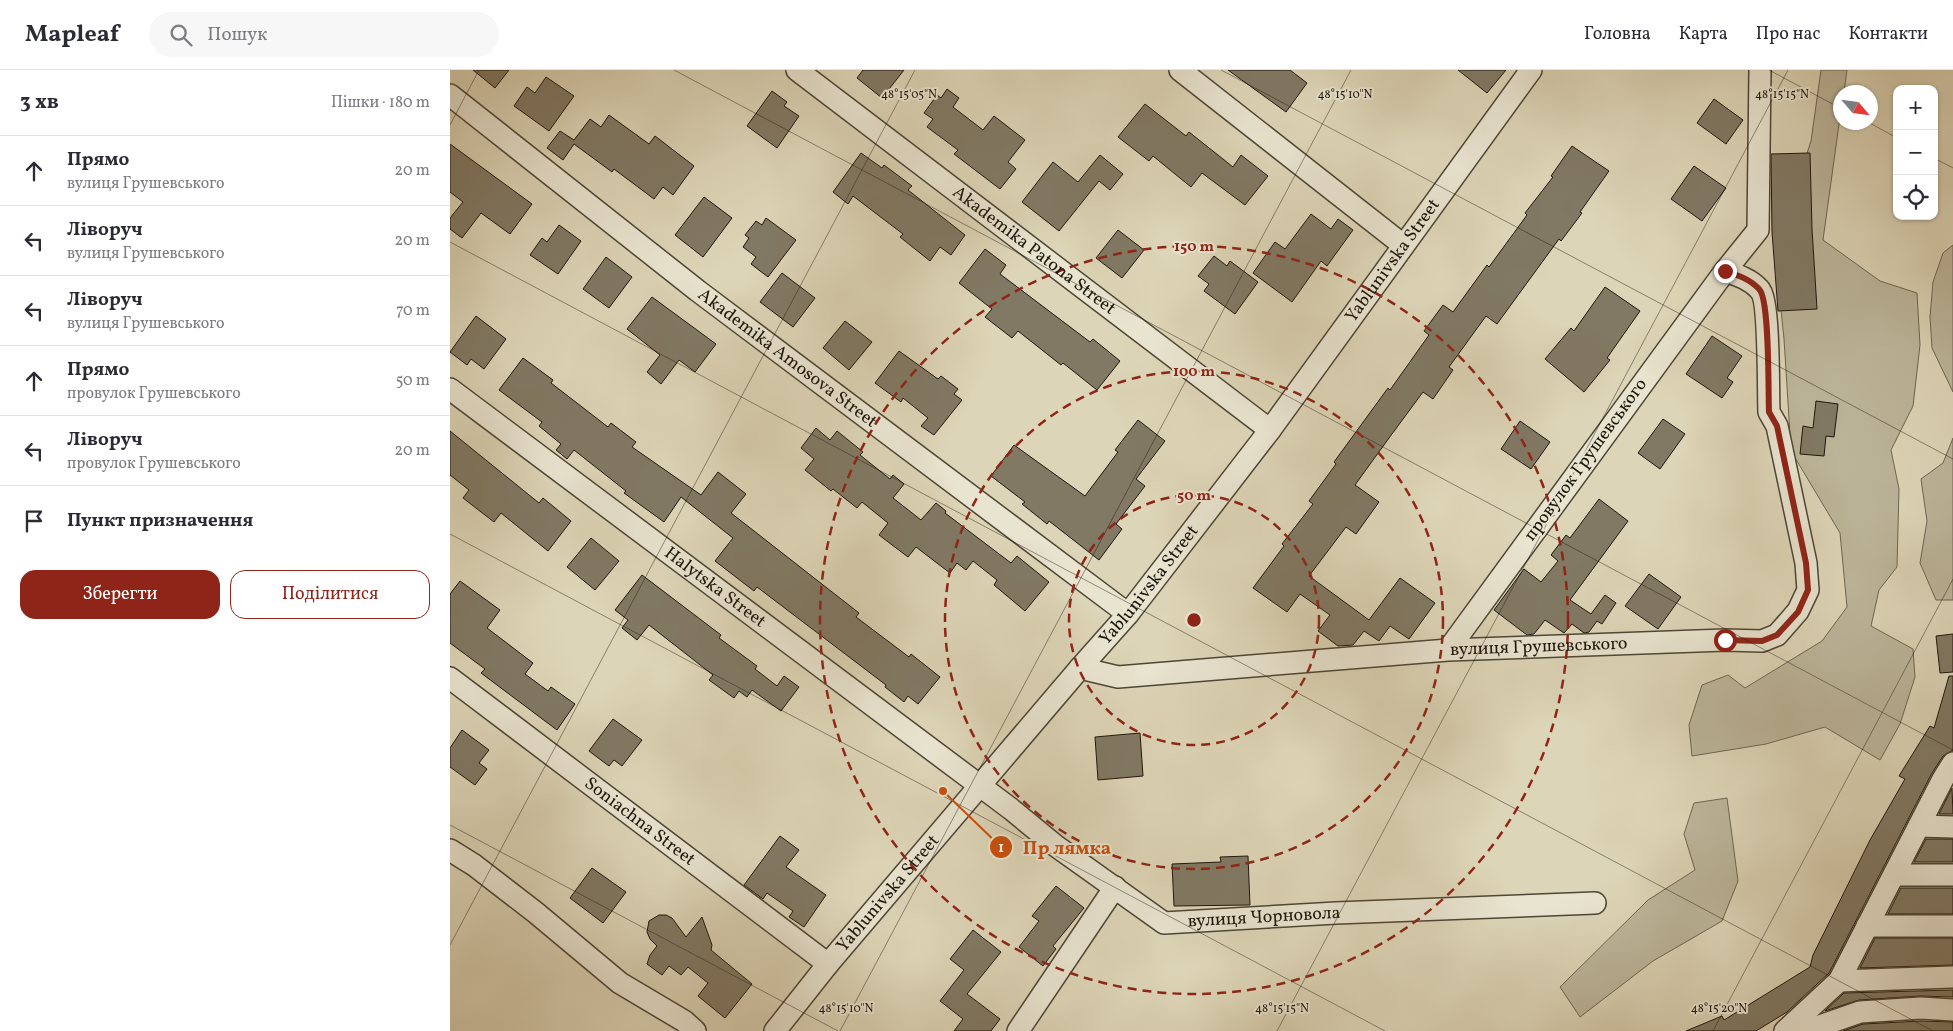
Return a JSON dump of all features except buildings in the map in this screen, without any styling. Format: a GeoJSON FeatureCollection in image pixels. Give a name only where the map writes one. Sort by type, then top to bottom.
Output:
{"type":"FeatureCollection","features":[{"type":"Feature","properties":{"kind":"street","name":"Akademika Patona Street"},"geometry":{"type":"LineString","coordinates":[[797,70],[1270,430]]}},
{"type":"Feature","properties":{"kind":"street"},"geometry":{"type":"LineString","coordinates":[[1180,70],[1403,245]]}},
{"type":"Feature","properties":{"kind":"street","name":"Yablunivska Street"},"geometry":{"type":"LineString","coordinates":[[776,1031],[828,964],[1128,614],[1270,430],[1531,70]]}},
{"type":"Feature","properties":{"kind":"street","name":"провулок Грушевського"},"geometry":{"type":"LineString","coordinates":[[1448,650],[1725,271],[1758,230],[1760,70]]}},
{"type":"Feature","properties":{"kind":"street","name":"Akademika Amosova Street"},"geometry":{"type":"LineString","coordinates":[[450,95],[698,290],[1128,614]]}},
{"type":"Feature","properties":{"kind":"street","name":"вулиця Грушевського"},"geometry":{"type":"LineString","coordinates":[[1080,668],[1118,676],[1448,650],[1725,640],[1762,641],[1777,635],[1798,612],[1808,590],[1806,563],[1777,426],[1769,412],[1766,307],[1761,290],[1742,277],[1725,271]]}},
{"type":"Feature","properties":{"kind":"street","name":"Halytska Street"},"geometry":{"type":"LineString","coordinates":[[450,389],[980,786]]}},
{"type":"Feature","properties":{"kind":"street","name":"Soniachna Street"},"geometry":{"type":"LineString","coordinates":[[450,678],[828,964]]}},
{"type":"Feature","properties":{"kind":"street"},"geometry":{"type":"LineString","coordinates":[[1788,1030],[1839,982],[1919,826],[1950,774]]}},
{"type":"Feature","properties":{"kind":"street","name":"вулиця Чорновола"},"geometry":{"type":"LineString","coordinates":[[980,786],[1056,846],[1164,923],[1336,913],[1595,904]]}},
{"type":"Feature","properties":{"kind":"street"},"geometry":{"type":"LineString","coordinates":[[1919,826],[1953,827]]}},
{"type":"Feature","properties":{"kind":"street"},"geometry":{"type":"LineString","coordinates":[[450,850],[474,865],[535,912],[620,983],[684,1022],[695,1031]]}},
{"type":"Feature","properties":{"kind":"street"},"geometry":{"type":"LineString","coordinates":[[1894,875],[1953,875]]}},
{"type":"Feature","properties":{"kind":"street"},"geometry":{"type":"LineString","coordinates":[[1018,1031],[1115,888]]}},
{"type":"Feature","properties":{"kind":"street"},"geometry":{"type":"LineString","coordinates":[[1867,926],[1953,926]]}},
{"type":"Feature","properties":{"kind":"street"},"geometry":{"type":"LineString","coordinates":[[1839,982],[1953,978]]}},
{"type":"Feature","properties":{"kind":"street"},"geometry":{"type":"LineString","coordinates":[[1788,1030],[1817,1028],[1860,1012],[1921,1008],[1953,1010]]}},
{"type":"Feature","properties":{"kind":"shaded area"},"geometry":{"type":"Polygon","coordinates":[[[1821,70],[1847,70],[1845,85],[1833,85],[1833,130],[1838,130],[1823,240],[1880,281],[1917,293],[1920,345],[1913,406],[1891,450],[1899,489],[1897,567],[1879,590],[1871,626],[1913,649],[1915,677],[1900,724],[1880,760],[1825,727],[1766,744],[1692,756],[1689,725],[1702,685],[1728,675],[1745,688],[1822,641],[1847,607],[1840,533],[1791,451],[1784,339],[1775,251],[1811,141],[1821,70]]]}},
{"type":"Feature","properties":{"kind":"shaded area"},"geometry":{"type":"Polygon","coordinates":[[[1953,245],[1953,392],[1932,348],[1930,317],[1933,282],[1943,253],[1953,245]]]}},
{"type":"Feature","properties":{"kind":"shaded area"},"geometry":{"type":"Polygon","coordinates":[[[1953,438],[1953,600],[1936,600],[1920,563],[1927,521],[1921,479],[1943,463],[1953,438]]]}},
{"type":"Feature","properties":{"kind":"shaded area"},"geometry":{"type":"Polygon","coordinates":[[[1727,798],[1738,881],[1722,921],[1653,961],[1580,1017],[1560,987],[1648,900],[1695,870],[1684,834],[1694,803],[1727,798]]]}},
{"type":"Feature","properties":{"kind":"place","name":"Пр лямка"},"geometry":{"type":"Point","coordinates":[943,791]}},
{"type":"Feature","properties":{"kind":"route"},"geometry":{"type":"LineString","coordinates":[[1725,271],[1742,277],[1761,290],[1766,307],[1769,412],[1777,426],[1806,563],[1808,590],[1798,612],[1777,635],[1762,641],[1725,640]]}}]}
